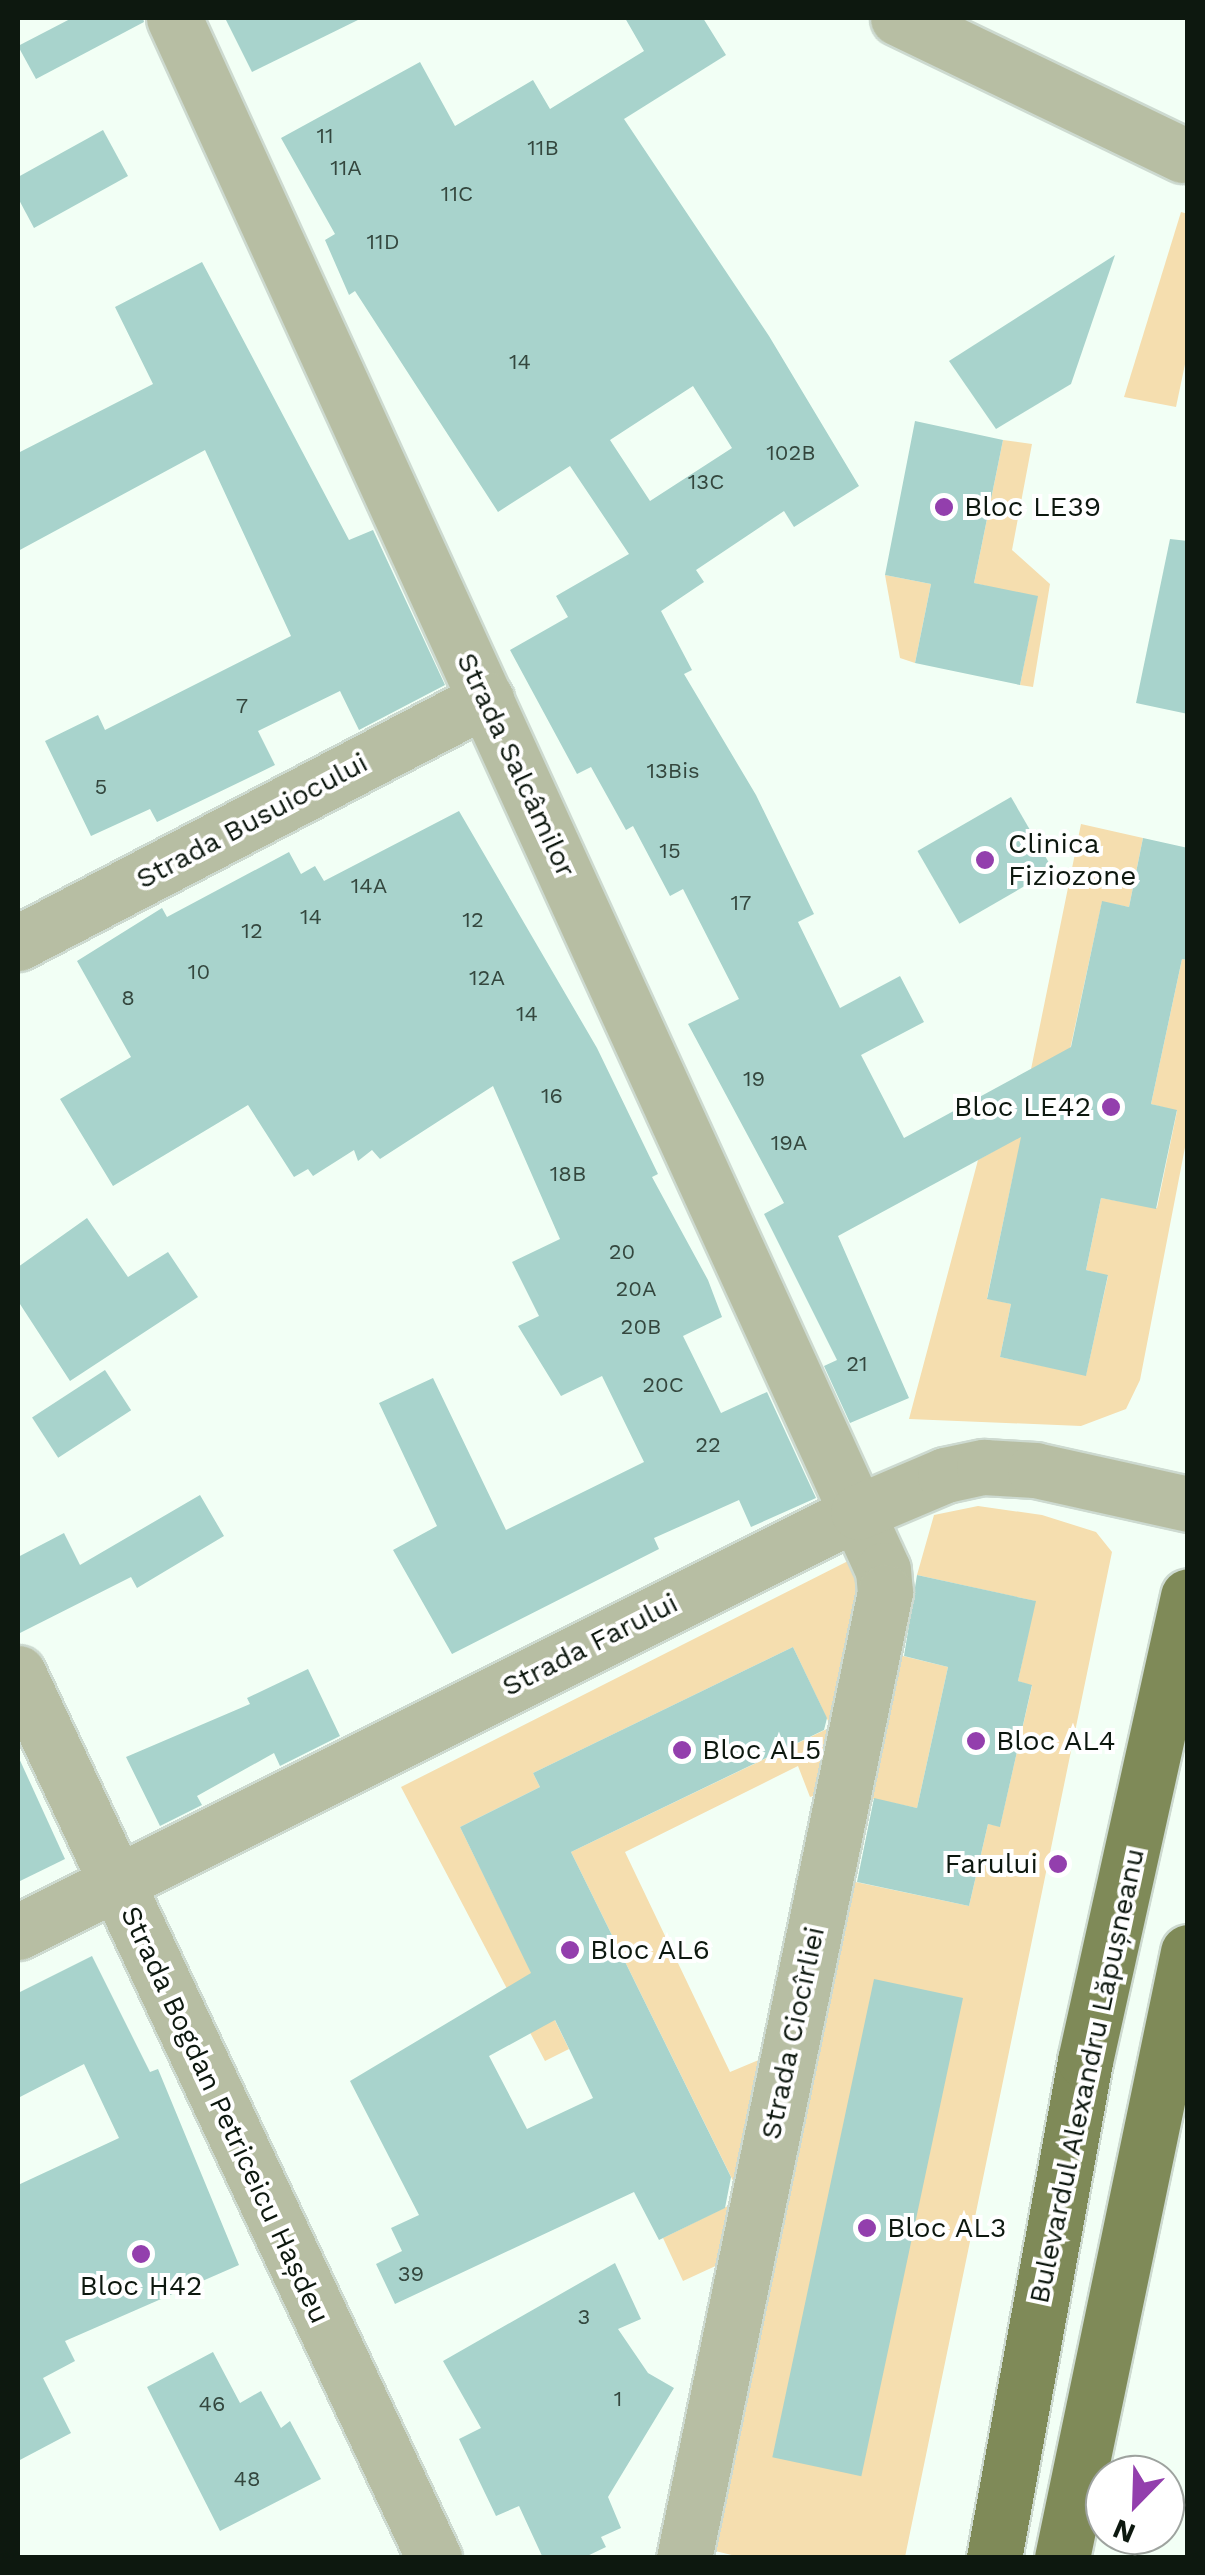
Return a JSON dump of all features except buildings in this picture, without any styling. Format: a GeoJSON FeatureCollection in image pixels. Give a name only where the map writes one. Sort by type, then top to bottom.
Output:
{"type":"FeatureCollection","features":[{"type":"Feature","properties":{"kind":"main road","name":"Bulevardul Alexandru Lăpușneanu"},"geometry":{"type":"LineString","coordinates":[[994,2558],[1085,2061],[1188,1596]]}},
{"type":"Feature","properties":{"kind":"main road"},"geometry":{"type":"LineString","coordinates":[[1062,2558],[1188,1952]]}},
{"type":"Feature","properties":{"kind":"street","name":"Strada Salcâmilor"},"geometry":{"type":"LineString","coordinates":[[174,18],[858,1512]]}},
{"type":"Feature","properties":{"kind":"street"},"geometry":{"type":"LineString","coordinates":[[898,18],[1183,155]]}},
{"type":"Feature","properties":{"kind":"street","name":"Strada Busuiocului"},"geometry":{"type":"LineString","coordinates":[[18,944],[486,699]]}},
{"type":"Feature","properties":{"kind":"street","name":"Strada Farului"},"geometry":{"type":"LineString","coordinates":[[18,1932],[858,1512],[945,1475],[984,1467],[1035,1470],[1188,1504]]}},
{"type":"Feature","properties":{"kind":"street","name":"Strada Ciocîrliei"},"geometry":{"type":"LineString","coordinates":[[684,2558],[885,1592],[883,1570],[858,1512]]}},
{"type":"Feature","properties":{"kind":"street","name":"Strada Bogdan Petriceicu Hașdeu"},"geometry":{"type":"LineString","coordinates":[[18,1673],[434,2558]]}},
{"type":"Feature","properties":{"kind":"shaded area"},"geometry":{"type":"Polygon","coordinates":[[[1181,212],[1188,214],[1188,350],[1176,407],[1124,397],[1181,212]]]}},
{"type":"Feature","properties":{"kind":"shaded area"},"geometry":{"type":"Polygon","coordinates":[[[1003,440],[1032,444],[1012,550],[1050,584],[1033,687],[1020,685],[1037,598],[974,583],[1003,440]]]}},
{"type":"Feature","properties":{"kind":"shaded area"},"geometry":{"type":"Polygon","coordinates":[[[885,575],[931,584],[915,663],[900,658],[885,575]]]}},
{"type":"Feature","properties":{"kind":"shaded area"},"geometry":{"type":"Polygon","coordinates":[[[1081,824],[1143,838],[1129,907],[1102,902],[1053,1128],[1071,1188],[1013,1176],[987,1298],[1011,1304],[1000,1357],[1086,1375],[1108,1276],[1086,1270],[1101,1198],[1157,1208],[1177,1111],[1151,1104],[1182,959],[1187,960],[1187,1137],[1140,1380],[1126,1409],[1081,1426],[909,1419],[978,1160],[1017,1138],[1081,824]]]}},
{"type":"Feature","properties":{"kind":"shaded area"},"geometry":{"type":"Polygon","coordinates":[[[978,1506],[1042,1515],[1096,1532],[1112,1552],[905,2557],[744,2558],[707,2549],[845,1933],[831,1930],[899,1655],[948,1667],[917,1808],[869,1798],[851,1881],[969,1906],[988,1824],[1000,1826],[1032,1686],[1018,1681],[1035,1601],[917,1575],[934,1515],[978,1506]]]}},
{"type":"Feature","properties":{"kind":"shaded area"},"geometry":{"type":"Polygon","coordinates":[[[854,1558],[869,1593],[828,1791],[810,1797],[798,1766],[625,1852],[730,2072],[761,2059],[735,2257],[683,2281],[663,2238],[742,2199],[571,1852],[831,1727],[793,1647],[533,1773],[540,1787],[460,1827],[569,2049],[545,2061],[401,1787],[854,1558]]]}},
{"type":"Feature","properties":{"kind":"place","name":"Bloc LE39"},"geometry":{"type":"Point","coordinates":[944,507]}},
{"type":"Feature","properties":{"kind":"place","name":"Clinica Fiziozone"},"geometry":{"type":"Point","coordinates":[985,860]}},
{"type":"Feature","properties":{"kind":"place","name":"Bloc LE42"},"geometry":{"type":"Point","coordinates":[1111,1107]}},
{"type":"Feature","properties":{"kind":"place","name":"Bloc AL4"},"geometry":{"type":"Point","coordinates":[976,1741]}},
{"type":"Feature","properties":{"kind":"place","name":"Bloc AL5"},"geometry":{"type":"Point","coordinates":[682,1750]}},
{"type":"Feature","properties":{"kind":"place","name":"Farului"},"geometry":{"type":"Point","coordinates":[1058,1864]}},
{"type":"Feature","properties":{"kind":"place","name":"Bloc AL6"},"geometry":{"type":"Point","coordinates":[570,1950]}},
{"type":"Feature","properties":{"kind":"place","name":"Bloc AL3"},"geometry":{"type":"Point","coordinates":[867,2228]}},
{"type":"Feature","properties":{"kind":"place","name":"Bloc H42"},"geometry":{"type":"Point","coordinates":[141,2254]}}]}
